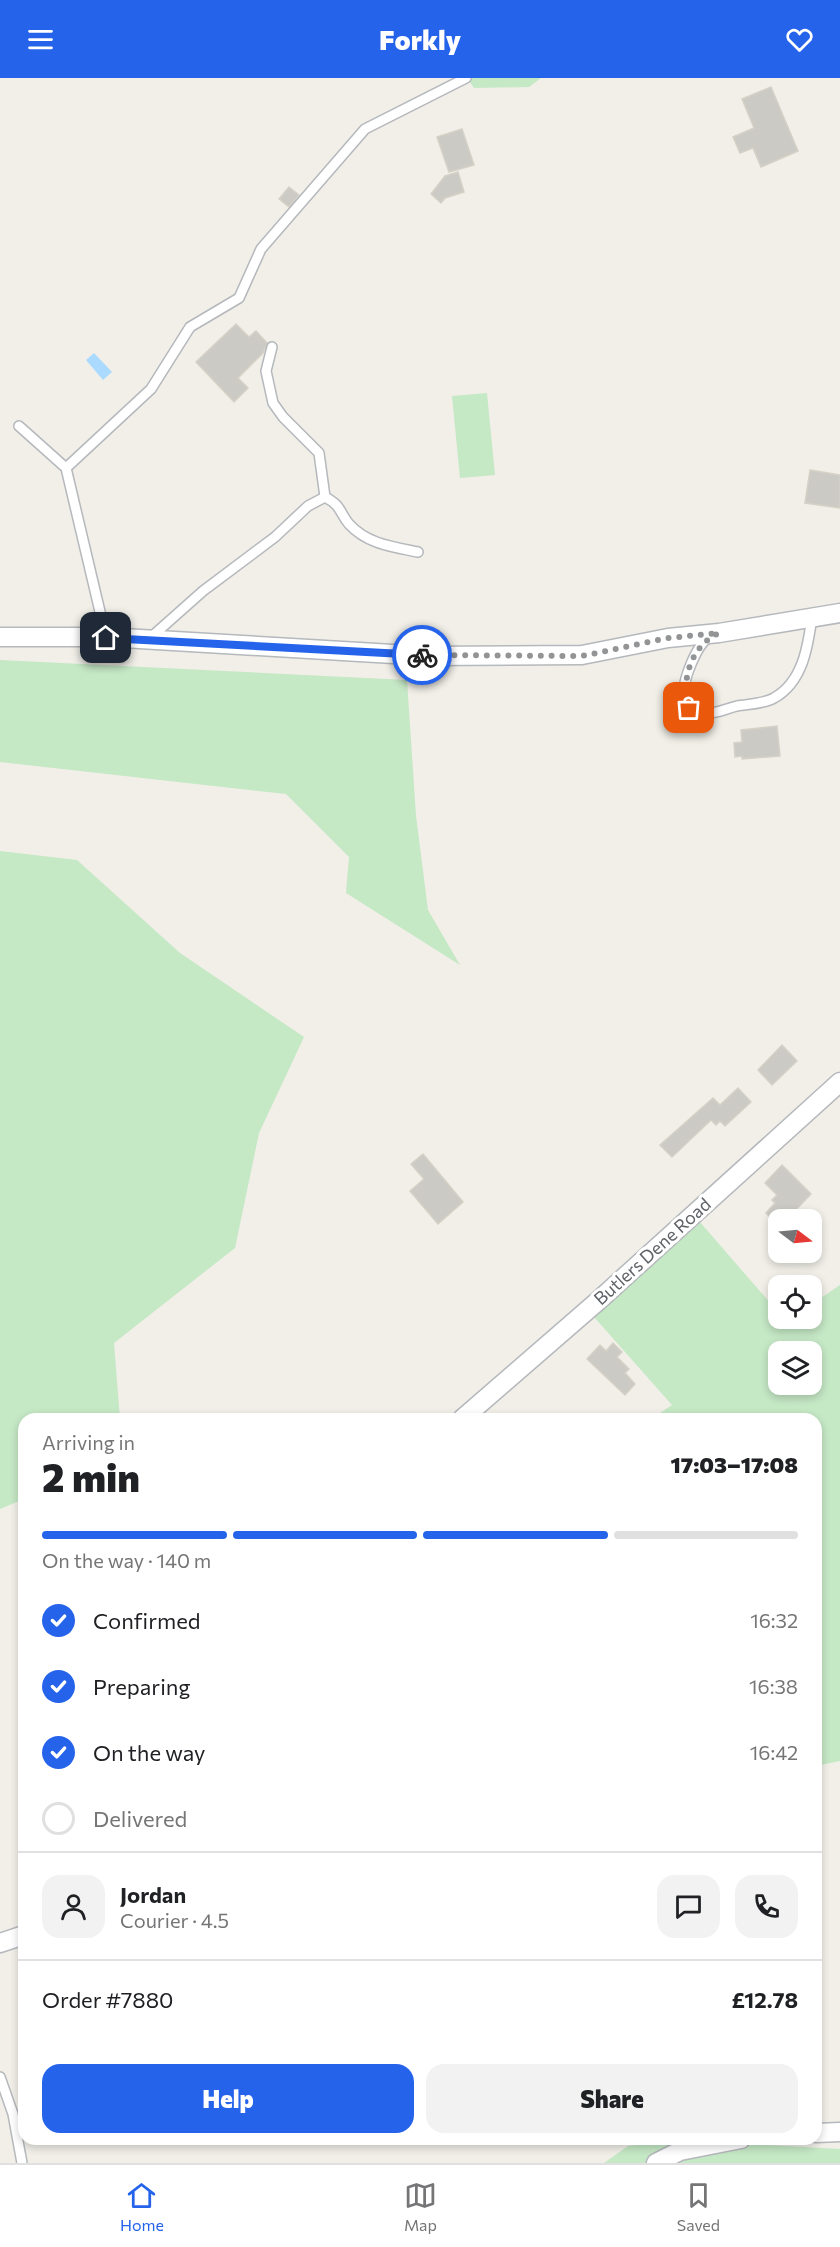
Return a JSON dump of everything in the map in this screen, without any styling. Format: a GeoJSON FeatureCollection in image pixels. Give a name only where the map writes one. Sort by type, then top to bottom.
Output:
{"type":"FeatureCollection","features":[{"type":"Feature","properties":{"kind":"street"},"geometry":{"type":"LineString","coordinates":[[0,637],[106,638],[427,656],[582,656],[668,638],[719,633],[840,613]]}},
{"type":"Feature","properties":{"kind":"street","name":"Butlers Dene Road"},"geometry":{"type":"LineString","coordinates":[[469,1413],[598,1301],[840,1082]]}},
{"type":"Feature","properties":{"kind":"street"},"geometry":{"type":"LineString","coordinates":[[0,1943],[18,1937]]}},
{"type":"Feature","properties":{"kind":"street"},"geometry":{"type":"LineString","coordinates":[[822,2133],[840,2132]]}},
{"type":"Feature","properties":{"kind":"street"},"geometry":{"type":"LineString","coordinates":[[656,2163],[680,2151],[710,2145]]}},
{"type":"Feature","properties":{"kind":"lane"},"geometry":{"type":"LineString","coordinates":[[66,468],[151,389],[190,327],[239,298],[261,249],[365,129],[466,78]]}},
{"type":"Feature","properties":{"kind":"lane"},"geometry":{"type":"LineString","coordinates":[[272,347],[266,371],[273,403],[283,417],[319,453],[325,497]]}},
{"type":"Feature","properties":{"kind":"lane"},"geometry":{"type":"LineString","coordinates":[[19,426],[66,468],[106,638]]}},
{"type":"Feature","properties":{"kind":"lane"},"geometry":{"type":"LineString","coordinates":[[325,497],[338,504],[349,524],[374,542],[418,552]]}},
{"type":"Feature","properties":{"kind":"lane"},"geometry":{"type":"LineString","coordinates":[[147,640],[203,591],[275,537],[308,506],[325,497]]}},
{"type":"Feature","properties":{"kind":"lane"},"geometry":{"type":"LineString","coordinates":[[719,633],[705,639],[691,663],[684,692],[689,708],[702,714],[721,712],[774,699],[790,684],[802,668],[812,617]]}},
{"type":"Feature","properties":{"kind":"lane"},"geometry":{"type":"LineString","coordinates":[[0,2077],[13,2114],[18,2141]]}},
{"type":"Feature","properties":{"kind":"lane"},"geometry":{"type":"LineString","coordinates":[[19,2145],[22,2163]]}},
{"type":"Feature","properties":{"kind":"green space"},"geometry":{"type":"Polygon","coordinates":[[[467,78],[541,78],[529,87],[474,88],[467,78]]]}},
{"type":"Feature","properties":{"kind":"green space"},"geometry":{"type":"Polygon","coordinates":[[[487,393],[495,475],[460,478],[452,396],[487,393]]]}},
{"type":"Feature","properties":{"kind":"green space"},"geometry":{"type":"Polygon","coordinates":[[[0,660],[407,680],[416,816],[428,910],[460,965],[346,893],[349,857],[286,794],[0,762],[0,660]]]}},
{"type":"Feature","properties":{"kind":"green space"},"geometry":{"type":"Polygon","coordinates":[[[0,851],[77,860],[180,953],[304,1037],[259,1133],[235,1248],[114,1343],[120,1413],[18,1413],[18,1502],[0,1509],[0,851]]]}},
{"type":"Feature","properties":{"kind":"green space"},"geometry":{"type":"Polygon","coordinates":[[[699,1221],[768,1300],[768,1329],[822,1329],[822,1297],[840,1285],[840,1761],[822,1765],[822,1413],[660,1413],[672,1405],[594,1317],[699,1221]]]}},
{"type":"Feature","properties":{"kind":"green space"},"geometry":{"type":"Polygon","coordinates":[[[766,2145],[840,2149],[840,2163],[604,2163],[628,2146],[766,2145]]]}},
{"type":"Feature","properties":{"kind":"water"},"geometry":{"type":"Polygon","coordinates":[[[94,353],[112,372],[103,380],[86,360],[94,353]]]}},
{"type":"Feature","properties":{"kind":"building"},"geometry":{"type":"Polygon","coordinates":[[[771,87],[798,151],[761,167],[753,148],[740,153],[733,137],[754,128],[742,99],[771,87]]]}},
{"type":"Feature","properties":{"kind":"building"},"geometry":{"type":"Polygon","coordinates":[[[462,129],[474,165],[449,172],[437,137],[462,129]]]}},
{"type":"Feature","properties":{"kind":"building"},"geometry":{"type":"Polygon","coordinates":[[[458,172],[464,192],[445,198],[441,203],[431,194],[445,176],[458,172]]]}},
{"type":"Feature","properties":{"kind":"building"},"geometry":{"type":"Polygon","coordinates":[[[289,187],[299,195],[289,207],[279,199],[289,187]]]}},
{"type":"Feature","properties":{"kind":"building"},"geometry":{"type":"Polygon","coordinates":[[[236,324],[249,337],[256,331],[267,343],[263,353],[238,378],[248,388],[234,402],[196,362],[236,324]]]}},
{"type":"Feature","properties":{"kind":"building"},"geometry":{"type":"Polygon","coordinates":[[[810,470],[840,475],[840,508],[805,503],[810,470]]]}},
{"type":"Feature","properties":{"kind":"building"},"geometry":{"type":"Polygon","coordinates":[[[777,726],[780,756],[742,759],[742,756],[735,757],[734,743],[742,742],[741,730],[777,726]]]}},
{"type":"Feature","properties":{"kind":"building"},"geometry":{"type":"Polygon","coordinates":[[[782,1045],[797,1061],[772,1085],[758,1070],[782,1045]]]}},
{"type":"Feature","properties":{"kind":"building"},"geometry":{"type":"Polygon","coordinates":[[[738,1088],[751,1102],[725,1126],[720,1121],[716,1125],[711,1120],[672,1157],[660,1145],[713,1098],[720,1105],[738,1088]]]}},
{"type":"Feature","properties":{"kind":"building"},"geometry":{"type":"Polygon","coordinates":[[[423,1154],[463,1202],[438,1224],[410,1191],[424,1179],[411,1164],[423,1154]]]}},
{"type":"Feature","properties":{"kind":"building"},"geometry":{"type":"Polygon","coordinates":[[[782,1165],[811,1194],[797,1209],[770,1209],[775,1203],[772,1200],[777,1195],[765,1183],[782,1165]]]}},
{"type":"Feature","properties":{"kind":"building"},"geometry":{"type":"Polygon","coordinates":[[[613,1343],[622,1352],[617,1357],[629,1369],[625,1373],[635,1384],[625,1395],[587,1359],[600,1345],[606,1351],[613,1343]]]}},
{"type":"Feature","properties":{"kind":"way so far"},"geometry":{"type":"LineString","coordinates":[[422,655],[582,656],[668,638],[699,633],[719,633],[705,639],[691,663],[684,692],[689,708]]}},
{"type":"Feature","properties":{"kind":"route"},"geometry":{"type":"LineString","coordinates":[[106,638],[422,655]]}}]}
